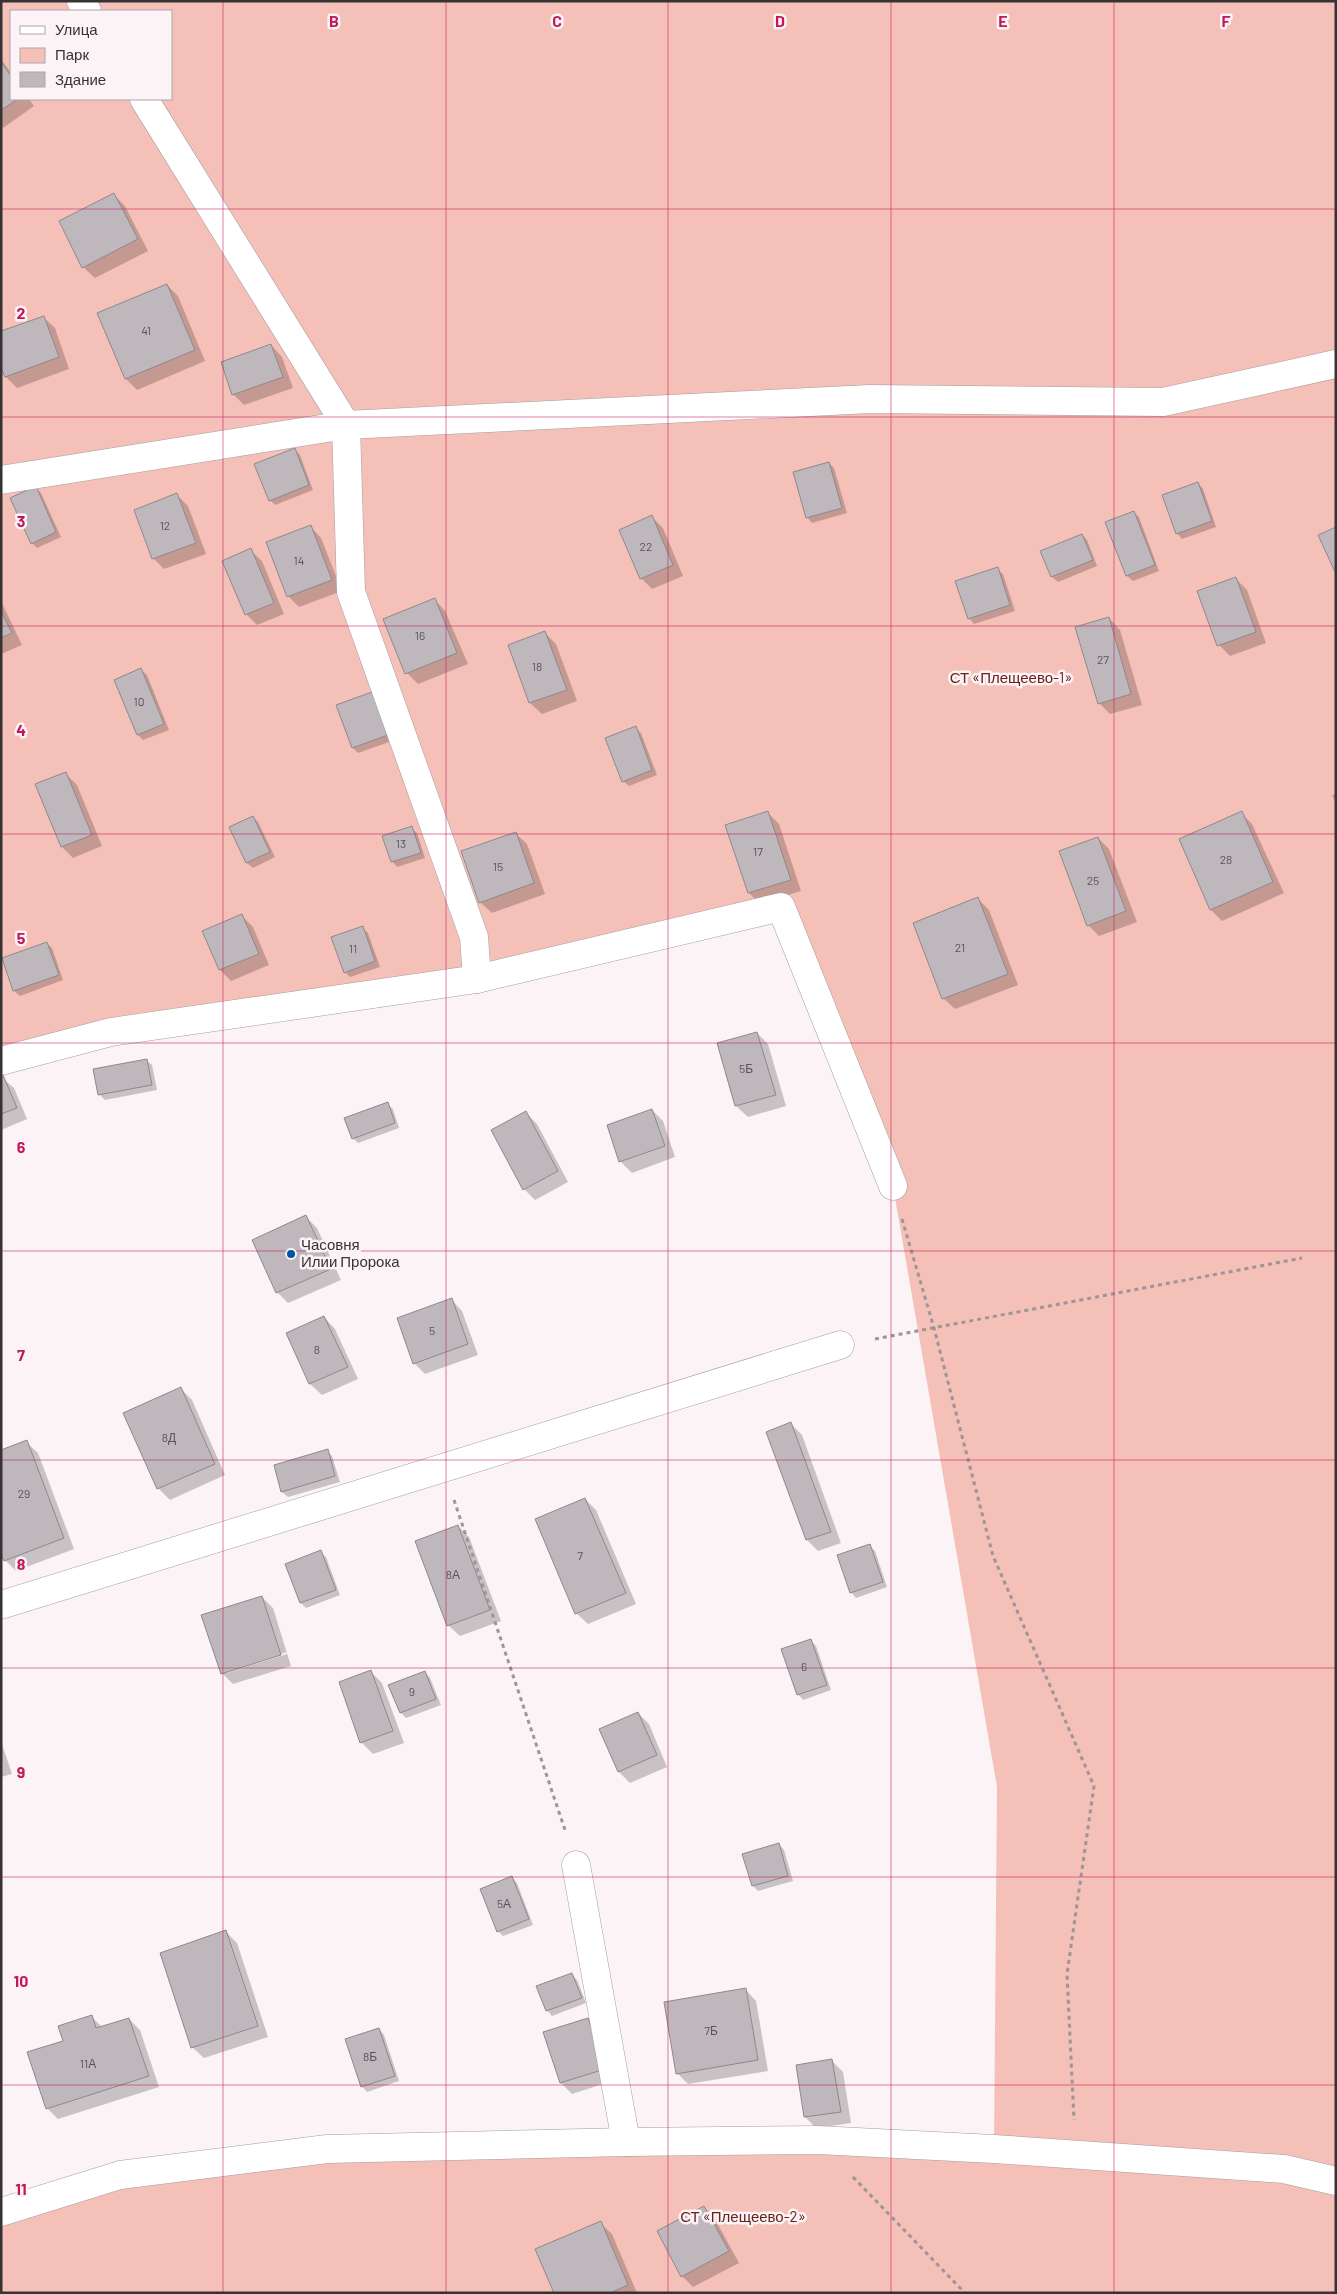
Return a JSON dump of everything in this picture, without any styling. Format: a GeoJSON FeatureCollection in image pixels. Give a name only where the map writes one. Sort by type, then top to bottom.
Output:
{"type":"FeatureCollection","features":[{"type":"Feature","properties":{"kind":"street"},"geometry":{"type":"LineString","coordinates":[[145,100],[346,425],[351,592],[474,937],[477,979]]}},
{"type":"Feature","properties":{"kind":"street"},"geometry":{"type":"LineString","coordinates":[[1,480],[346,425],[870,400],[1163,402],[1336,364]]}},
{"type":"Feature","properties":{"kind":"street"},"geometry":{"type":"LineString","coordinates":[[1,1060],[111,1032],[477,979],[780,907],[893,1186]]}},
{"type":"Feature","properties":{"kind":"street"},"geometry":{"type":"LineString","coordinates":[[1,1606],[840,1346]]}},
{"type":"Feature","properties":{"kind":"street"},"geometry":{"type":"LineString","coordinates":[[576,1865],[626,2142]]}},
{"type":"Feature","properties":{"kind":"street"},"geometry":{"type":"LineString","coordinates":[[1,2212],[120,2174],[327,2149],[626,2142],[818,2140],[1284,2169],[1336,2181]]}},
{"type":"Feature","properties":{"kind":"path"},"geometry":{"type":"LineString","coordinates":[[893,1186],[934,1328],[993,1556],[1094,1786],[1067,1974],[1076,2155]]}},
{"type":"Feature","properties":{"kind":"path"},"geometry":{"type":"LineString","coordinates":[[840,1346],[1302,1258]]}},
{"type":"Feature","properties":{"kind":"path"},"geometry":{"type":"LineString","coordinates":[[444,1468],[576,1865]]}},
{"type":"Feature","properties":{"kind":"path"},"geometry":{"type":"LineString","coordinates":[[818,2140],[965,2293]]}},
{"type":"Feature","properties":{"kind":"green space"},"geometry":{"type":"Polygon","coordinates":[[[1,1],[1336,1],[1336,2293],[1,2293],[1,2212],[327,2149],[994,2149],[997,1787],[893,1186],[781,907],[1,1061],[1,1]]]}},
{"type":"Feature","properties":{"kind":"building"},"geometry":{"type":"Polygon","coordinates":[[[1,62],[10,75],[10,100],[16,100],[1,110],[1,62]]]}},
{"type":"Feature","properties":{"kind":"building"},"geometry":{"type":"Polygon","coordinates":[[[114,193],[138,239],[82,268],[59,221],[114,193]]]}},
{"type":"Feature","properties":{"kind":"building"},"geometry":{"type":"Polygon","coordinates":[[[167,284],[195,350],[125,379],[97,313],[167,284]]]}},
{"type":"Feature","properties":{"kind":"building"},"geometry":{"type":"Polygon","coordinates":[[[44,316],[59,357],[5,377],[1,368],[1,331],[44,316]]]}},
{"type":"Feature","properties":{"kind":"building"},"geometry":{"type":"Polygon","coordinates":[[[271,344],[283,377],[232,395],[221,362],[271,344]]]}},
{"type":"Feature","properties":{"kind":"building"},"geometry":{"type":"Polygon","coordinates":[[[295,448],[309,485],[269,501],[254,464],[295,448]]]}},
{"type":"Feature","properties":{"kind":"building"},"geometry":{"type":"Polygon","coordinates":[[[829,462],[842,508],[806,518],[793,472],[829,462]]]}},
{"type":"Feature","properties":{"kind":"building"},"geometry":{"type":"Polygon","coordinates":[[[1198,482],[1212,521],[1176,534],[1162,495],[1198,482]]]}},
{"type":"Feature","properties":{"kind":"building"},"geometry":{"type":"Polygon","coordinates":[[[36,486],[56,532],[31,544],[10,498],[36,486]]]}},
{"type":"Feature","properties":{"kind":"building"},"geometry":{"type":"Polygon","coordinates":[[[177,493],[196,543],[152,559],[134,510],[177,493]]]}},
{"type":"Feature","properties":{"kind":"building"},"geometry":{"type":"Polygon","coordinates":[[[1134,511],[1155,565],[1126,576],[1105,522],[1134,511]]]}},
{"type":"Feature","properties":{"kind":"building"},"geometry":{"type":"Polygon","coordinates":[[[652,515],[673,565],[640,579],[619,530],[652,515]]]}},
{"type":"Feature","properties":{"kind":"building"},"geometry":{"type":"Polygon","coordinates":[[[311,525],[332,580],[287,597],[266,542],[311,525]]]}},
{"type":"Feature","properties":{"kind":"building"},"geometry":{"type":"Polygon","coordinates":[[[1336,527],[1336,574],[1318,535],[1336,527]]]}},
{"type":"Feature","properties":{"kind":"building"},"geometry":{"type":"Polygon","coordinates":[[[1082,534],[1093,560],[1051,577],[1040,551],[1082,534]]]}},
{"type":"Feature","properties":{"kind":"building"},"geometry":{"type":"Polygon","coordinates":[[[251,548],[274,603],[245,615],[222,561],[251,548]]]}},
{"type":"Feature","properties":{"kind":"building"},"geometry":{"type":"Polygon","coordinates":[[[998,567],[1010,605],[968,619],[955,581],[998,567]]]}},
{"type":"Feature","properties":{"kind":"building"},"geometry":{"type":"Polygon","coordinates":[[[1236,577],[1256,632],[1217,646],[1197,591],[1236,577]]]}},
{"type":"Feature","properties":{"kind":"building"},"geometry":{"type":"Polygon","coordinates":[[[435,598],[457,653],[405,674],[383,619],[435,598]]]}},
{"type":"Feature","properties":{"kind":"building"},"geometry":{"type":"Polygon","coordinates":[[[1,611],[12,633],[1,638],[1,611]]]}},
{"type":"Feature","properties":{"kind":"building"},"geometry":{"type":"Polygon","coordinates":[[[1109,617],[1131,694],[1098,704],[1075,627],[1109,617]]]}},
{"type":"Feature","properties":{"kind":"building"},"geometry":{"type":"Polygon","coordinates":[[[545,631],[567,690],[529,703],[508,645],[545,631]]]}},
{"type":"Feature","properties":{"kind":"building"},"geometry":{"type":"Polygon","coordinates":[[[141,668],[164,724],[137,735],[114,680],[141,668]]]}},
{"type":"Feature","properties":{"kind":"building"},"geometry":{"type":"Polygon","coordinates":[[[372,692],[388,735],[352,748],[336,705],[372,692]]]}},
{"type":"Feature","properties":{"kind":"building"},"geometry":{"type":"Polygon","coordinates":[[[636,726],[652,770],[622,782],[605,738],[636,726]]]}},
{"type":"Feature","properties":{"kind":"building"},"geometry":{"type":"Polygon","coordinates":[[[66,772],[92,835],[61,847],[35,784],[66,772]]]}},
{"type":"Feature","properties":{"kind":"building"},"geometry":{"type":"Polygon","coordinates":[[[768,811],[791,880],[748,893],[725,825],[768,811]]]}},
{"type":"Feature","properties":{"kind":"building"},"geometry":{"type":"Polygon","coordinates":[[[1242,811],[1273,882],[1210,910],[1179,839],[1242,811]]]}},
{"type":"Feature","properties":{"kind":"building"},"geometry":{"type":"Polygon","coordinates":[[[253,816],[270,852],[246,863],[229,827],[253,816]]]}},
{"type":"Feature","properties":{"kind":"building"},"geometry":{"type":"Polygon","coordinates":[[[412,826],[421,853],[391,862],[382,836],[412,826]]]}},
{"type":"Feature","properties":{"kind":"building"},"geometry":{"type":"Polygon","coordinates":[[[516,832],[534,883],[479,903],[461,851],[516,832]]]}},
{"type":"Feature","properties":{"kind":"building"},"geometry":{"type":"Polygon","coordinates":[[[1098,837],[1126,911],[1087,926],[1059,851],[1098,837]]]}},
{"type":"Feature","properties":{"kind":"building"},"geometry":{"type":"Polygon","coordinates":[[[978,897],[1008,974],[942,999],[913,923],[978,897]]]}},
{"type":"Feature","properties":{"kind":"building"},"geometry":{"type":"Polygon","coordinates":[[[242,914],[259,954],[219,970],[202,931],[242,914]]]}},
{"type":"Feature","properties":{"kind":"building"},"geometry":{"type":"Polygon","coordinates":[[[363,926],[375,961],[344,973],[331,937],[363,926]]]}},
{"type":"Feature","properties":{"kind":"building"},"geometry":{"type":"Polygon","coordinates":[[[47,942],[59,975],[13,991],[2,958],[47,942]]]}},
{"type":"Feature","properties":{"kind":"building"},"geometry":{"type":"Polygon","coordinates":[[[757,1032],[776,1095],[735,1106],[717,1043],[757,1032]]]}},
{"type":"Feature","properties":{"kind":"building"},"geometry":{"type":"Polygon","coordinates":[[[147,1059],[152,1085],[98,1095],[93,1069],[147,1059]]]}},
{"type":"Feature","properties":{"kind":"building"},"geometry":{"type":"Polygon","coordinates":[[[3,1075],[17,1108],[1,1114],[1,1076],[3,1075]]]}},
{"type":"Feature","properties":{"kind":"building"},"geometry":{"type":"Polygon","coordinates":[[[388,1102],[395,1123],[352,1139],[344,1118],[388,1102]]]}},
{"type":"Feature","properties":{"kind":"building"},"geometry":{"type":"Polygon","coordinates":[[[652,1109],[665,1146],[619,1162],[607,1125],[652,1109]]]}},
{"type":"Feature","properties":{"kind":"building"},"geometry":{"type":"Polygon","coordinates":[[[526,1111],[558,1171],[523,1190],[491,1130],[526,1111]]]}},
{"type":"Feature","properties":{"kind":"building","name":"Часовня Илии Пророка"},"geometry":{"type":"Polygon","coordinates":[[[306,1215],[331,1269],[276,1293],[252,1240],[306,1215]]]}},
{"type":"Feature","properties":{"kind":"building"},"geometry":{"type":"Polygon","coordinates":[[[452,1298],[468,1344],[413,1364],[397,1318],[452,1298]]]}},
{"type":"Feature","properties":{"kind":"building"},"geometry":{"type":"Polygon","coordinates":[[[324,1316],[348,1367],[309,1384],[286,1333],[324,1316]]]}},
{"type":"Feature","properties":{"kind":"building"},"geometry":{"type":"Polygon","coordinates":[[[181,1387],[215,1464],[157,1489],[123,1413],[181,1387]]]}},
{"type":"Feature","properties":{"kind":"building"},"geometry":{"type":"Polygon","coordinates":[[[791,1422],[831,1532],[806,1540],[766,1432],[791,1422]]]}},
{"type":"Feature","properties":{"kind":"building"},"geometry":{"type":"Polygon","coordinates":[[[27,1440],[64,1538],[4,1561],[1,1554],[1,1450],[27,1440]]]}},
{"type":"Feature","properties":{"kind":"building"},"geometry":{"type":"Polygon","coordinates":[[[328,1449],[335,1476],[281,1492],[274,1465],[328,1449]]]}},
{"type":"Feature","properties":{"kind":"building"},"geometry":{"type":"Polygon","coordinates":[[[585,1498],[626,1593],[575,1614],[535,1519],[585,1498]]]}},
{"type":"Feature","properties":{"kind":"building"},"geometry":{"type":"Polygon","coordinates":[[[458,1525],[490,1610],[447,1626],[415,1541],[458,1525]]]}},
{"type":"Feature","properties":{"kind":"building"},"geometry":{"type":"Polygon","coordinates":[[[870,1544],[883,1582],[850,1593],[837,1555],[870,1544]]]}},
{"type":"Feature","properties":{"kind":"building"},"geometry":{"type":"Polygon","coordinates":[[[321,1550],[336,1590],[300,1603],[285,1564],[321,1550]]]}},
{"type":"Feature","properties":{"kind":"building"},"geometry":{"type":"Polygon","coordinates":[[[262,1596],[281,1655],[221,1674],[201,1615],[262,1596]]]}},
{"type":"Feature","properties":{"kind":"building"},"geometry":{"type":"Polygon","coordinates":[[[811,1639],[827,1685],[797,1695],[781,1649],[811,1639]]]}},
{"type":"Feature","properties":{"kind":"building"},"geometry":{"type":"Polygon","coordinates":[[[371,1670],[393,1731],[360,1743],[339,1682],[371,1670]]]}},
{"type":"Feature","properties":{"kind":"building"},"geometry":{"type":"Polygon","coordinates":[[[425,1671],[436,1699],[400,1713],[388,1685],[425,1671]]]}},
{"type":"Feature","properties":{"kind":"building"},"geometry":{"type":"Polygon","coordinates":[[[638,1712],[657,1755],[618,1772],[599,1729],[638,1712]]]}},
{"type":"Feature","properties":{"kind":"building"},"geometry":{"type":"Polygon","coordinates":[[[779,1843],[788,1876],[752,1886],[742,1854],[779,1843]]]}},
{"type":"Feature","properties":{"kind":"building"},"geometry":{"type":"Polygon","coordinates":[[[512,1876],[529,1919],[497,1932],[480,1889],[512,1876]]]}},
{"type":"Feature","properties":{"kind":"building"},"geometry":{"type":"Polygon","coordinates":[[[226,1930],[258,2026],[191,2048],[160,1953],[226,1930]]]}},
{"type":"Feature","properties":{"kind":"building"},"geometry":{"type":"Polygon","coordinates":[[[572,1973],[582,1998],[546,2011],[536,1986],[572,1973]]]}},
{"type":"Feature","properties":{"kind":"building"},"geometry":{"type":"Polygon","coordinates":[[[746,1988],[758,2060],[676,2074],[664,2002],[746,1988]]]}},
{"type":"Feature","properties":{"kind":"building"},"geometry":{"type":"Polygon","coordinates":[[[92,2015],[96,2028],[129,2018],[149,2076],[46,2109],[27,2052],[63,2041],[58,2026],[92,2015]]]}},
{"type":"Feature","properties":{"kind":"building"},"geometry":{"type":"Polygon","coordinates":[[[588,2018],[605,2069],[560,2083],[543,2032],[588,2018]]]}},
{"type":"Feature","properties":{"kind":"building"},"geometry":{"type":"Polygon","coordinates":[[[379,2028],[395,2076],[361,2087],[345,2039],[379,2028]]]}},
{"type":"Feature","properties":{"kind":"building"},"geometry":{"type":"Polygon","coordinates":[[[832,2059],[841,2112],[804,2117],[796,2065],[832,2059]]]}},
{"type":"Feature","properties":{"kind":"building"},"geometry":{"type":"Polygon","coordinates":[[[704,2206],[729,2251],[681,2277],[657,2231],[704,2206]]]}},
{"type":"Feature","properties":{"kind":"building"},"geometry":{"type":"Polygon","coordinates":[[[601,2221],[628,2285],[610,2293],[554,2293],[535,2249],[601,2221]]]}},
{"type":"Feature","properties":{"kind":"place","name":"Часовня Илии Пророка"},"geometry":{"type":"Point","coordinates":[291,1254]}},
{"type":"Feature","properties":{"kind":"park label","name":"СТ «Плещеево-1»"},"geometry":{"type":"Point","coordinates":[1011,678]}},
{"type":"Feature","properties":{"kind":"park label","name":"СТ «Плещеево-2»"},"geometry":{"type":"Point","coordinates":[743,2217]}}]}
